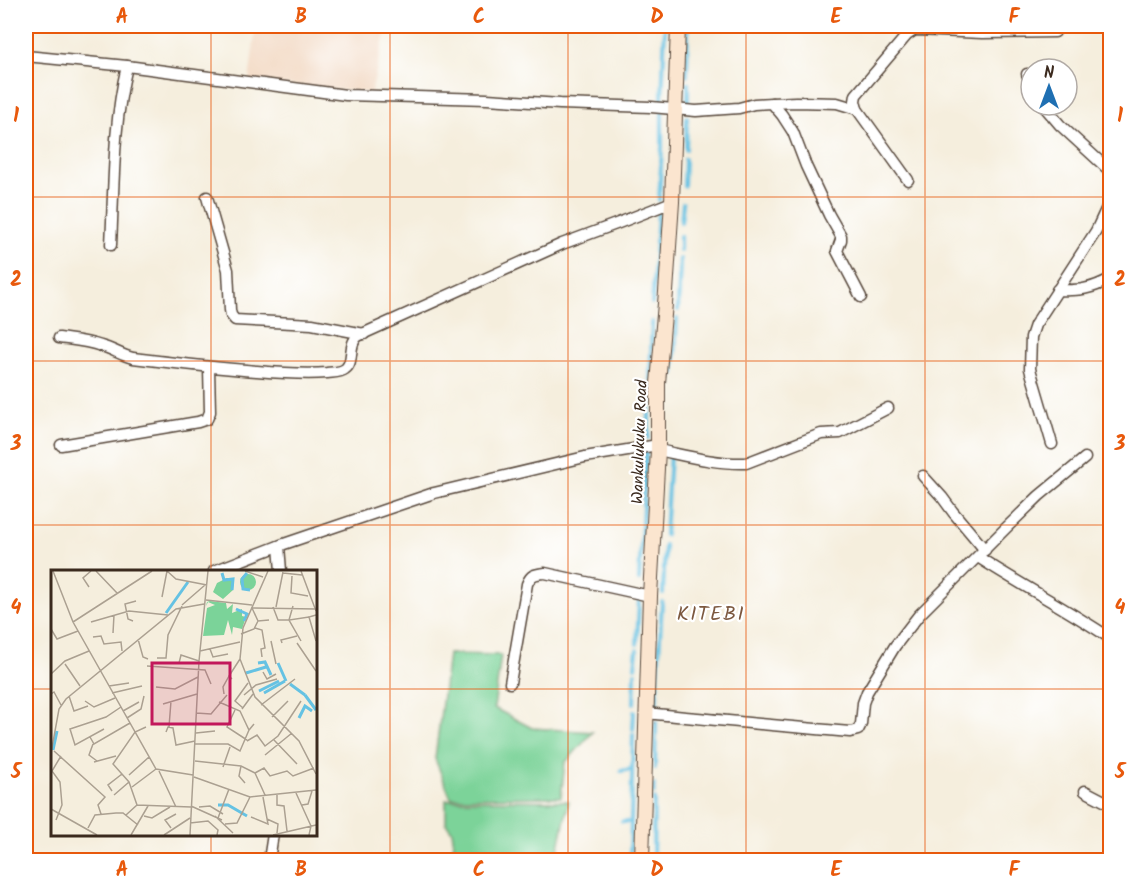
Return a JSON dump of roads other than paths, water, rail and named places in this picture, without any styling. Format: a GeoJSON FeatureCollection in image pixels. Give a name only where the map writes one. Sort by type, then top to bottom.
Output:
{"type":"FeatureCollection","features":[{"type":"Feature","properties":{"kind":"main road","name":"Wankulukuku Road"},"geometry":{"type":"LineString","coordinates":[[642,861],[650,596],[658,448],[658,383],[672,202],[678,26]]}},
{"type":"Feature","properties":{"kind":"street"},"geometry":{"type":"LineString","coordinates":[[908,180],[857,109],[855,101],[856,95],[907,35],[917,30],[982,33],[1055,32]]}},
{"type":"Feature","properties":{"kind":"street"},"geometry":{"type":"LineString","coordinates":[[26,56],[127,66],[346,95],[487,99],[696,111],[796,102],[837,103],[857,109]]}},
{"type":"Feature","properties":{"kind":"street"},"geometry":{"type":"LineString","coordinates":[[111,245],[116,144],[122,88],[127,66]]}},
{"type":"Feature","properties":{"kind":"street"},"geometry":{"type":"LineString","coordinates":[[772,103],[793,132],[819,196],[841,236],[837,251],[861,297]]}},
{"type":"Feature","properties":{"kind":"street"},"geometry":{"type":"LineString","coordinates":[[1053,117],[1110,171]]}},
{"type":"Feature","properties":{"kind":"street"},"geometry":{"type":"LineString","coordinates":[[207,197],[228,270],[230,310],[235,320],[312,324],[364,334]]}},
{"type":"Feature","properties":{"kind":"street"},"geometry":{"type":"LineString","coordinates":[[1052,444],[1030,369],[1031,337],[1035,325],[1096,231],[1110,201]]}},
{"type":"Feature","properties":{"kind":"street"},"geometry":{"type":"LineString","coordinates":[[59,338],[88,342],[105,347],[121,356],[209,368],[313,374],[339,372],[348,366],[352,341],[355,338],[562,244],[672,202]]}},
{"type":"Feature","properties":{"kind":"street"},"geometry":{"type":"LineString","coordinates":[[1057,290],[1077,291],[1110,279]]}},
{"type":"Feature","properties":{"kind":"street"},"geometry":{"type":"LineString","coordinates":[[61,445],[207,419],[210,412],[209,368]]}},
{"type":"Feature","properties":{"kind":"street"},"geometry":{"type":"LineString","coordinates":[[217,570],[434,493],[585,457],[658,448],[711,461],[746,463],[821,434],[840,433],[888,408]]}},
{"type":"Feature","properties":{"kind":"street"},"geometry":{"type":"LineString","coordinates":[[646,713],[850,732],[858,730],[861,724],[862,703],[867,692],[895,646],[919,615],[1006,527],[1085,458]]}},
{"type":"Feature","properties":{"kind":"street"},"geometry":{"type":"LineString","coordinates":[[923,476],[942,497],[981,554],[1012,579],[1055,602],[1110,638]]}},
{"type":"Feature","properties":{"kind":"street"},"geometry":{"type":"LineString","coordinates":[[279,546],[281,570]]}},
{"type":"Feature","properties":{"kind":"street"},"geometry":{"type":"LineString","coordinates":[[510,682],[527,584],[533,575],[545,573],[650,596]]}},
{"type":"Feature","properties":{"kind":"street"},"geometry":{"type":"LineString","coordinates":[[1085,790],[1110,804]]}},
{"type":"Feature","properties":{"kind":"street"},"geometry":{"type":"LineString","coordinates":[[269,861],[273,835]]}},
{"type":"Feature","properties":{"kind":"street"},"geometry":{"type":"LineString","coordinates":[[1106,861],[1110,854]]}},
{"type":"Feature","properties":{"kind":"waterway"},"geometry":{"type":"LineString","coordinates":[[662,100],[665,26]]}},
{"type":"Feature","properties":{"kind":"waterway"},"geometry":{"type":"LineString","coordinates":[[687,75],[688,26]]}},
{"type":"Feature","properties":{"kind":"waterway"},"geometry":{"type":"LineString","coordinates":[[688,83],[688,105]]}},
{"type":"Feature","properties":{"kind":"waterway"},"geometry":{"type":"LineString","coordinates":[[659,200],[662,111]]}},
{"type":"Feature","properties":{"kind":"waterway"},"geometry":{"type":"LineString","coordinates":[[686,150],[687,117]]}},
{"type":"Feature","properties":{"kind":"waterway"},"geometry":{"type":"LineString","coordinates":[[684,186],[685,159]]}},
{"type":"Feature","properties":{"kind":"waterway"},"geometry":{"type":"LineString","coordinates":[[681,222],[683,203]]}},
{"type":"Feature","properties":{"kind":"waterway"},"geometry":{"type":"LineString","coordinates":[[652,303],[658,212]]}},
{"type":"Feature","properties":{"kind":"waterway"},"geometry":{"type":"LineString","coordinates":[[680,236],[680,250]]}},
{"type":"Feature","properties":{"kind":"waterway"},"geometry":{"type":"LineString","coordinates":[[678,310],[680,259]]}},
{"type":"Feature","properties":{"kind":"waterway"},"geometry":{"type":"LineString","coordinates":[[674,373],[677,319]]}},
{"type":"Feature","properties":{"kind":"waterway"},"geometry":{"type":"LineString","coordinates":[[650,379],[652,322]]}},
{"type":"Feature","properties":{"kind":"waterway"},"geometry":{"type":"LineString","coordinates":[[648,438],[650,390]]}},
{"type":"Feature","properties":{"kind":"waterway"},"geometry":{"type":"LineString","coordinates":[[639,580],[646,452]]}},
{"type":"Feature","properties":{"kind":"waterway"},"geometry":{"type":"LineString","coordinates":[[665,535],[670,456]]}},
{"type":"Feature","properties":{"kind":"waterway"},"geometry":{"type":"LineString","coordinates":[[663,593],[665,545]]}},
{"type":"Feature","properties":{"kind":"waterway"},"geometry":{"type":"LineString","coordinates":[[637,644],[639,599]]}},
{"type":"Feature","properties":{"kind":"waterway"},"geometry":{"type":"LineString","coordinates":[[656,709],[662,602]]}},
{"type":"Feature","properties":{"kind":"waterway"},"geometry":{"type":"LineString","coordinates":[[635,667],[637,650]]}},
{"type":"Feature","properties":{"kind":"waterway"},"geometry":{"type":"LineString","coordinates":[[634,703],[635,673]]}},
{"type":"Feature","properties":{"kind":"waterway"},"geometry":{"type":"LineString","coordinates":[[633,729],[634,712]]}},
{"type":"Feature","properties":{"kind":"waterway"},"geometry":{"type":"LineString","coordinates":[[655,768],[656,722]]}},
{"type":"Feature","properties":{"kind":"waterway"},"geometry":{"type":"LineString","coordinates":[[630,860],[633,734]]}},
{"type":"Feature","properties":{"kind":"waterway"},"geometry":{"type":"LineString","coordinates":[[621,771],[632,769]]}},
{"type":"Feature","properties":{"kind":"waterway"},"geometry":{"type":"LineString","coordinates":[[654,785],[654,793]]}},
{"type":"Feature","properties":{"kind":"waterway"},"geometry":{"type":"LineString","coordinates":[[653,860],[654,799]]}},
{"type":"Feature","properties":{"kind":"waterway"},"geometry":{"type":"LineString","coordinates":[[622,822],[631,822]]}},
{"type":"Feature","properties":{"kind":"district","name":"KITEBI"},"geometry":{"type":"Point","coordinates":[711,615]}}]}
